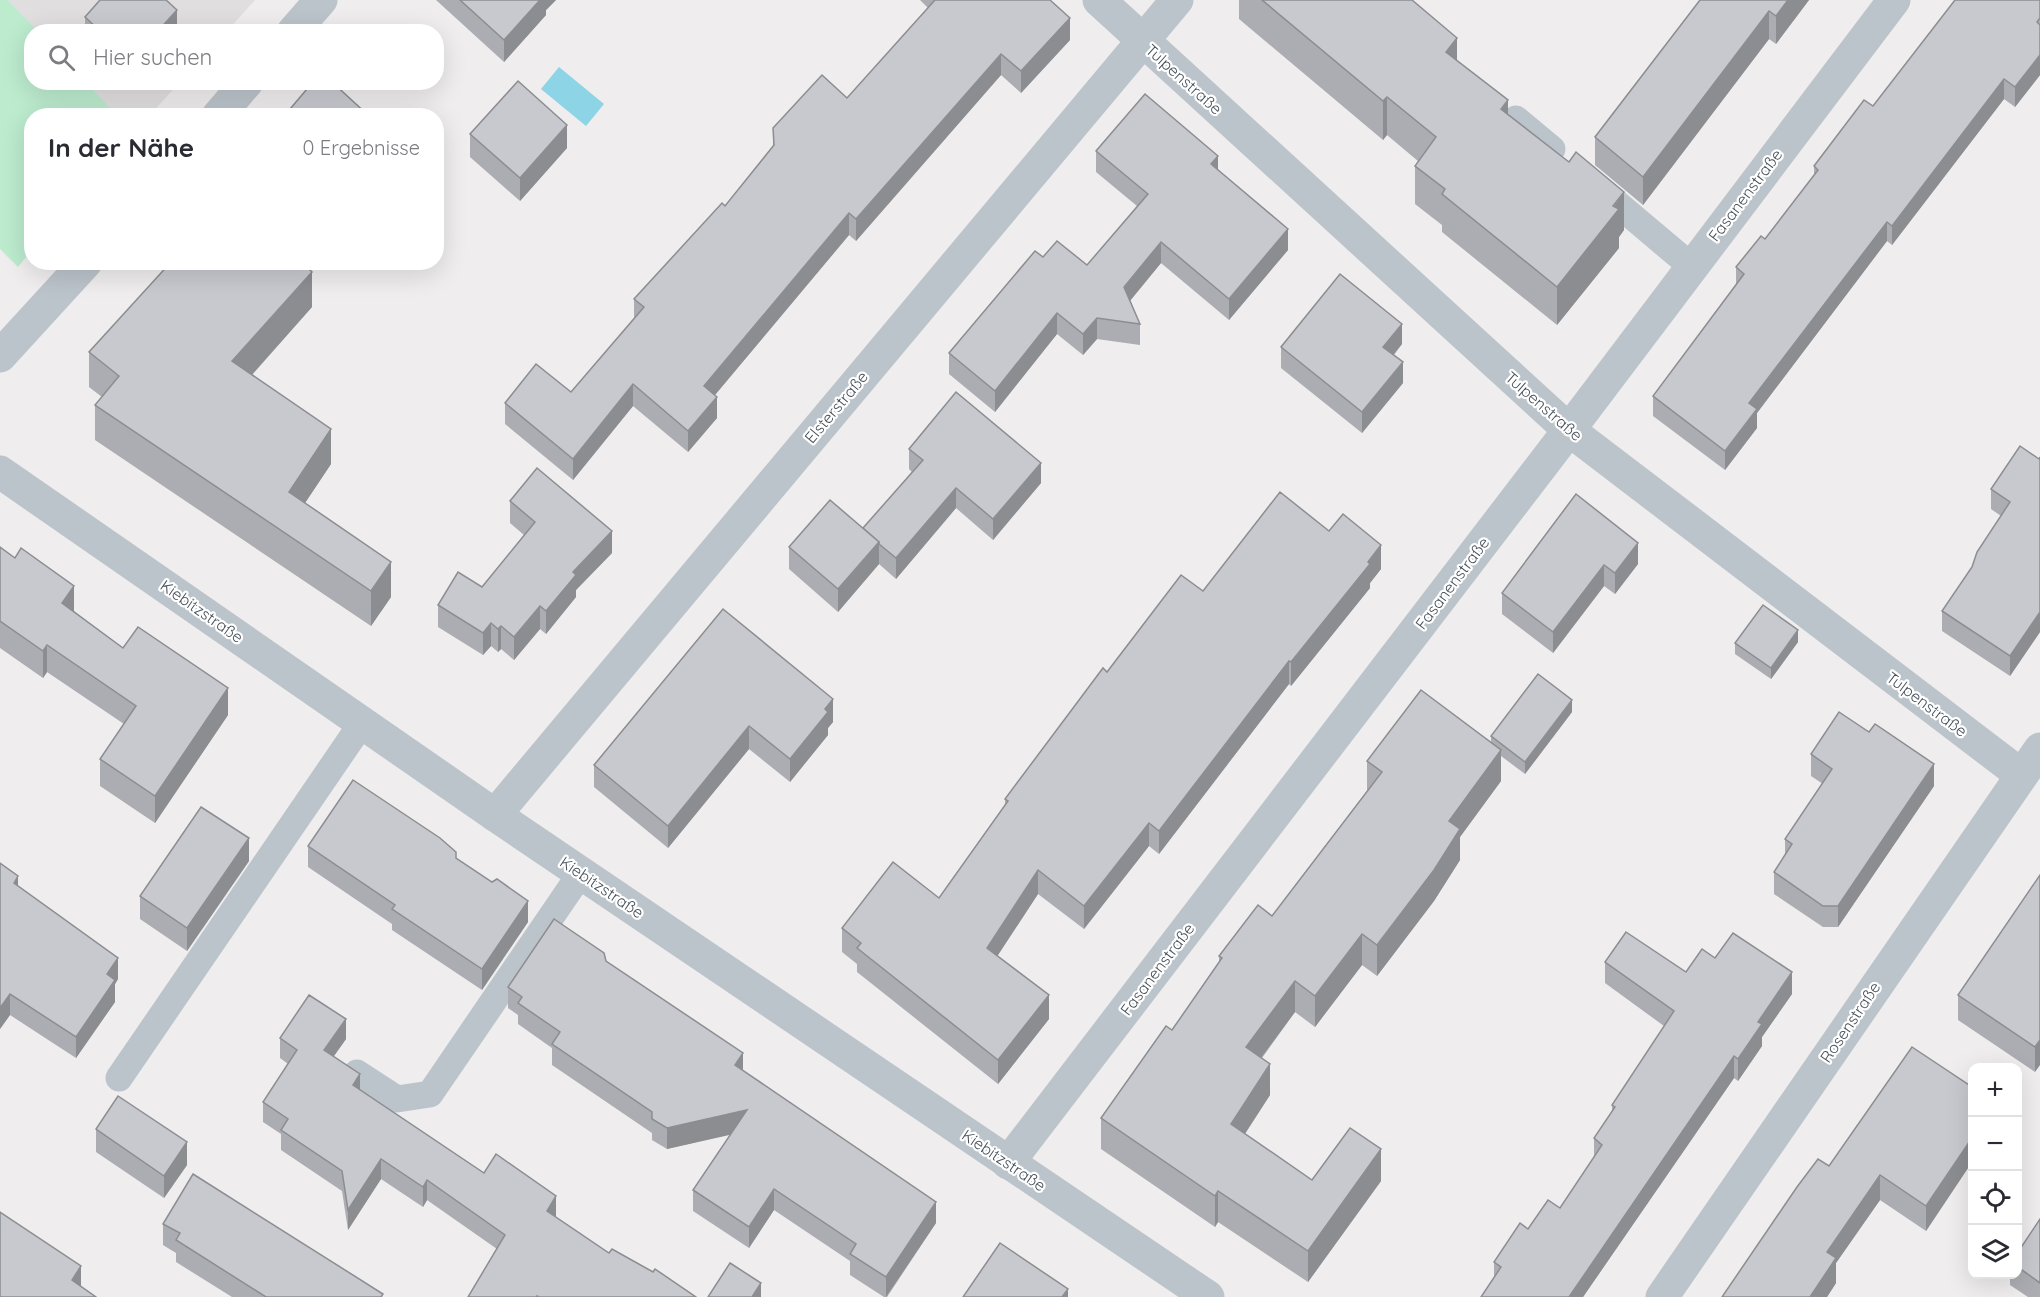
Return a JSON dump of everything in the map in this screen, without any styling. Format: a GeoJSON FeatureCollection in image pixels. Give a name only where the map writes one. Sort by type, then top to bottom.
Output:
{"type":"FeatureCollection","features":[{"type":"Feature","properties":{"kind":"street"},"geometry":{"type":"LineString","coordinates":[[300,24],[321,0]]}},
{"type":"Feature","properties":{"kind":"street","name":"Tulpenstraße"},"geometry":{"type":"LineString","coordinates":[[1099,0],[1142,42],[1569,430],[2020,774]]}},
{"type":"Feature","properties":{"kind":"street","name":"Elsterstraße"},"geometry":{"type":"LineString","coordinates":[[495,815],[1177,0]]}},
{"type":"Feature","properties":{"kind":"street","name":"Fasanenstraße"},"geometry":{"type":"LineString","coordinates":[[1008,1163],[1569,430],[1894,0]]}},
{"type":"Feature","properties":{"kind":"street"},"geometry":{"type":"LineString","coordinates":[[225,108],[240,90]]}},
{"type":"Feature","properties":{"kind":"street"},"geometry":{"type":"LineString","coordinates":[[6,339],[78,270]]}},
{"type":"Feature","properties":{"kind":"street","name":"Kiebitzstraße"},"geometry":{"type":"LineString","coordinates":[[0,472],[495,815],[1208,1297]]}},
{"type":"Feature","properties":{"kind":"street","name":"Rosenstraße"},"geometry":{"type":"LineString","coordinates":[[1662,1297],[2040,748]]}},
{"type":"Feature","properties":{"kind":"lane"},"geometry":{"type":"LineString","coordinates":[[1516,119],[1691,266]]}},
{"type":"Feature","properties":{"kind":"lane"},"geometry":{"type":"LineString","coordinates":[[119,1078],[362,723]]}},
{"type":"Feature","properties":{"kind":"lane"},"geometry":{"type":"LineString","coordinates":[[357,1073],[397,1100],[430,1094],[581,873]]}},
{"type":"Feature","properties":{"kind":"shaded area"},"geometry":{"type":"Polygon","coordinates":[[[8,0],[255,0],[233,24],[31,24],[8,0]]]}},
{"type":"Feature","properties":{"kind":"shaded area"},"geometry":{"type":"Polygon","coordinates":[[[93,90],[173,90],[156,108],[110,108],[93,90]]]}},
{"type":"Feature","properties":{"kind":"green space"},"geometry":{"type":"Polygon","coordinates":[[[0,0],[8,0],[31,24],[24,24],[24,90],[93,90],[110,108],[24,108],[24,260],[18,267],[0,249],[0,0]]]}},
{"type":"Feature","properties":{"kind":"water"},"geometry":{"type":"Polygon","coordinates":[[[559,67],[604,104],[586,126],[541,89],[559,67]]]}},
{"type":"Feature","properties":{"kind":"building"},"geometry":{"type":"Polygon","coordinates":[[[100,0],[166,0],[177,10],[164,24],[92,24],[85,17],[100,0]]]}},
{"type":"Feature","properties":{"kind":"building"},"geometry":{"type":"Polygon","coordinates":[[[460,0],[540,0],[504,40],[460,0]]]}},
{"type":"Feature","properties":{"kind":"building"},"geometry":{"type":"Polygon","coordinates":[[[935,0],[1050,0],[1070,18],[1021,71],[1001,54],[856,219],[849,213],[704,386],[717,397],[688,431],[633,384],[573,459],[505,403],[536,364],[571,392],[644,307],[634,299],[722,203],[725,206],[774,145],[773,128],[822,75],[847,98],[935,0]]]}},
{"type":"Feature","properties":{"kind":"building"},"geometry":{"type":"Polygon","coordinates":[[[1262,0],[1412,0],[1457,38],[1446,52],[1508,100],[1501,109],[1569,162],[1576,152],[1624,192],[1613,206],[1619,209],[1557,287],[1442,194],[1445,189],[1415,166],[1436,137],[1387,97],[1383,101],[1262,0]]]}},
{"type":"Feature","properties":{"kind":"building"},"geometry":{"type":"Polygon","coordinates":[[[1700,0],[1788,0],[1776,16],[1769,11],[1643,177],[1595,137],[1700,0]]]}},
{"type":"Feature","properties":{"kind":"building"},"geometry":{"type":"Polygon","coordinates":[[[1955,0],[2040,0],[2040,18],[2037,22],[2040,25],[2040,55],[2015,87],[2004,79],[1892,226],[1887,222],[1749,403],[1757,409],[1725,451],[1653,396],[1744,274],[1736,267],[1761,236],[1765,239],[1818,170],[1814,166],[1864,100],[1873,106],[1955,0]]]}},
{"type":"Feature","properties":{"kind":"building"},"geometry":{"type":"Polygon","coordinates":[[[518,81],[567,125],[520,178],[470,134],[518,81]]]}},
{"type":"Feature","properties":{"kind":"building"},"geometry":{"type":"Polygon","coordinates":[[[306,90],[341,90],[360,108],[291,108],[306,90]]]}},
{"type":"Feature","properties":{"kind":"building"},"geometry":{"type":"Polygon","coordinates":[[[1145,94],[1218,156],[1211,164],[1288,229],[1229,299],[1161,242],[1124,287],[1140,324],[1097,318],[1083,334],[1057,313],[995,391],[949,353],[1035,251],[1043,257],[1057,241],[1087,265],[1148,194],[1096,151],[1145,94]]]}},
{"type":"Feature","properties":{"kind":"building"},"geometry":{"type":"Polygon","coordinates":[[[164,270],[310,270],[312,272],[232,361],[331,429],[289,492],[391,562],[371,591],[95,405],[119,376],[89,352],[164,270]]]}},
{"type":"Feature","properties":{"kind":"building"},"geometry":{"type":"Polygon","coordinates":[[[1340,274],[1402,324],[1383,347],[1403,362],[1362,412],[1281,347],[1340,274]]]}},
{"type":"Feature","properties":{"kind":"building"},"geometry":{"type":"Polygon","coordinates":[[[956,392],[1041,463],[993,519],[956,488],[896,558],[863,528],[923,460],[909,449],[956,392]]]}},
{"type":"Feature","properties":{"kind":"building"},"geometry":{"type":"Polygon","coordinates":[[[2020,446],[2039,459],[2040,457],[2040,612],[2010,656],[1942,611],[1972,567],[1977,552],[2010,502],[1991,489],[2020,446]]]}},
{"type":"Feature","properties":{"kind":"building"},"geometry":{"type":"Polygon","coordinates":[[[537,468],[612,531],[573,572],[576,575],[546,611],[540,606],[514,637],[501,626],[498,629],[491,623],[483,633],[438,605],[458,572],[482,587],[535,522],[510,501],[537,468]]]}},
{"type":"Feature","properties":{"kind":"building"},"geometry":{"type":"Polygon","coordinates":[[[1280,492],[1329,531],[1343,514],[1381,545],[1368,562],[1370,564],[1291,662],[1289,661],[1159,831],[1149,823],[1084,906],[1038,870],[987,948],[1049,995],[998,1060],[857,948],[861,943],[842,928],[893,862],[939,898],[1008,801],[1005,799],[1103,668],[1107,672],[1181,575],[1203,591],[1280,492]]]}},
{"type":"Feature","properties":{"kind":"building"},"geometry":{"type":"Polygon","coordinates":[[[1576,494],[1638,543],[1615,573],[1604,565],[1553,632],[1502,593],[1576,494]]]}},
{"type":"Feature","properties":{"kind":"building"},"geometry":{"type":"Polygon","coordinates":[[[830,500],[879,542],[838,589],[789,547],[830,500]]]}},
{"type":"Feature","properties":{"kind":"building"},"geometry":{"type":"Polygon","coordinates":[[[0,547],[15,558],[21,548],[74,586],[62,603],[123,648],[138,627],[228,688],[155,796],[100,759],[136,706],[47,645],[43,651],[0,621],[0,547]]]}},
{"type":"Feature","properties":{"kind":"building"},"geometry":{"type":"Polygon","coordinates":[[[1763,605],[1798,630],[1771,668],[1735,643],[1763,605]]]}},
{"type":"Feature","properties":{"kind":"building"},"geometry":{"type":"Polygon","coordinates":[[[723,609],[833,699],[825,709],[828,712],[790,759],[749,726],[668,826],[594,765],[723,609]]]}},
{"type":"Feature","properties":{"kind":"building"},"geometry":{"type":"Polygon","coordinates":[[[1538,674],[1572,700],[1525,762],[1491,736],[1538,674]]]}},
{"type":"Feature","properties":{"kind":"building"},"geometry":{"type":"Polygon","coordinates":[[[1421,690],[1501,750],[1449,821],[1460,829],[1434,870],[1377,945],[1362,934],[1315,996],[1295,981],[1246,1047],[1270,1064],[1231,1124],[1312,1180],[1350,1128],[1381,1149],[1308,1251],[1218,1191],[1215,1196],[1101,1118],[1166,1026],[1172,1030],[1222,958],[1219,956],[1258,905],[1272,916],[1382,772],[1367,761],[1421,690]]]}},
{"type":"Feature","properties":{"kind":"building"},"geometry":{"type":"Polygon","coordinates":[[[1839,712],[1869,732],[1875,724],[1934,764],[1838,906],[1823,906],[1774,872],[1792,844],[1785,839],[1832,769],[1811,754],[1839,712]]]}},
{"type":"Feature","properties":{"kind":"building"},"geometry":{"type":"Polygon","coordinates":[[[353,780],[440,838],[456,852],[456,858],[492,882],[497,879],[528,901],[482,969],[392,909],[395,905],[308,846],[353,780]]]}},
{"type":"Feature","properties":{"kind":"building"},"geometry":{"type":"Polygon","coordinates":[[[201,807],[249,838],[187,928],[140,896],[201,807]]]}},
{"type":"Feature","properties":{"kind":"building"},"geometry":{"type":"Polygon","coordinates":[[[0,863],[18,876],[14,883],[118,958],[107,974],[115,980],[76,1037],[10,994],[0,1008],[0,863]]]}},
{"type":"Feature","properties":{"kind":"building"},"geometry":{"type":"Polygon","coordinates":[[[2040,875],[2040,1040],[2035,1047],[1958,995],[2040,875]]]}},
{"type":"Feature","properties":{"kind":"building"},"geometry":{"type":"Polygon","coordinates":[[[554,919],[604,953],[606,961],[743,1053],[735,1065],[936,1202],[886,1277],[850,1254],[856,1244],[774,1189],[749,1227],[693,1190],[747,1110],[667,1128],[652,1119],[652,1112],[552,1044],[560,1032],[518,1003],[522,997],[508,987],[554,919]]]}},
{"type":"Feature","properties":{"kind":"building"},"geometry":{"type":"Polygon","coordinates":[[[1626,932],[1686,972],[1702,949],[1715,958],[1733,933],[1792,972],[1758,1022],[1762,1024],[1738,1059],[1734,1056],[1569,1297],[1481,1297],[1501,1267],[1494,1262],[1520,1223],[1528,1229],[1548,1200],[1560,1208],[1602,1145],[1594,1138],[1615,1107],[1612,1105],[1674,1011],[1605,962],[1626,932]]]}},
{"type":"Feature","properties":{"kind":"building"},"geometry":{"type":"Polygon","coordinates":[[[309,995],[346,1019],[324,1050],[360,1074],[353,1085],[484,1173],[496,1154],[556,1196],[547,1211],[609,1253],[612,1249],[653,1272],[655,1269],[696,1297],[468,1297],[505,1235],[427,1180],[423,1187],[381,1159],[348,1210],[342,1171],[281,1130],[288,1119],[263,1102],[297,1050],[280,1038],[309,995]]]}},
{"type":"Feature","properties":{"kind":"building"},"geometry":{"type":"Polygon","coordinates":[[[1912,1047],[1968,1084],[1968,1144],[1926,1206],[1880,1175],[1827,1252],[1836,1258],[1810,1297],[1722,1297],[1818,1159],[1829,1166],[1912,1047]]]}},
{"type":"Feature","properties":{"kind":"building"},"geometry":{"type":"Polygon","coordinates":[[[118,1096],[187,1142],[164,1176],[96,1129],[118,1096]]]}},
{"type":"Feature","properties":{"kind":"building"},"geometry":{"type":"Polygon","coordinates":[[[193,1174],[383,1294],[381,1297],[266,1297],[176,1240],[180,1233],[163,1224],[193,1174]]]}},
{"type":"Feature","properties":{"kind":"building"},"geometry":{"type":"Polygon","coordinates":[[[0,1212],[81,1266],[72,1280],[96,1297],[0,1297],[0,1212]]]}},
{"type":"Feature","properties":{"kind":"building"},"geometry":{"type":"Polygon","coordinates":[[[2040,1219],[2040,1283],[2022,1270],[2022,1246],[2040,1219]]]}},
{"type":"Feature","properties":{"kind":"building"},"geometry":{"type":"Polygon","coordinates":[[[1000,1243],[1068,1289],[1062,1297],[963,1297],[1000,1243]]]}},
{"type":"Feature","properties":{"kind":"building"},"geometry":{"type":"Polygon","coordinates":[[[730,1263],[761,1283],[752,1297],[708,1297],[730,1263]]]}}]}
